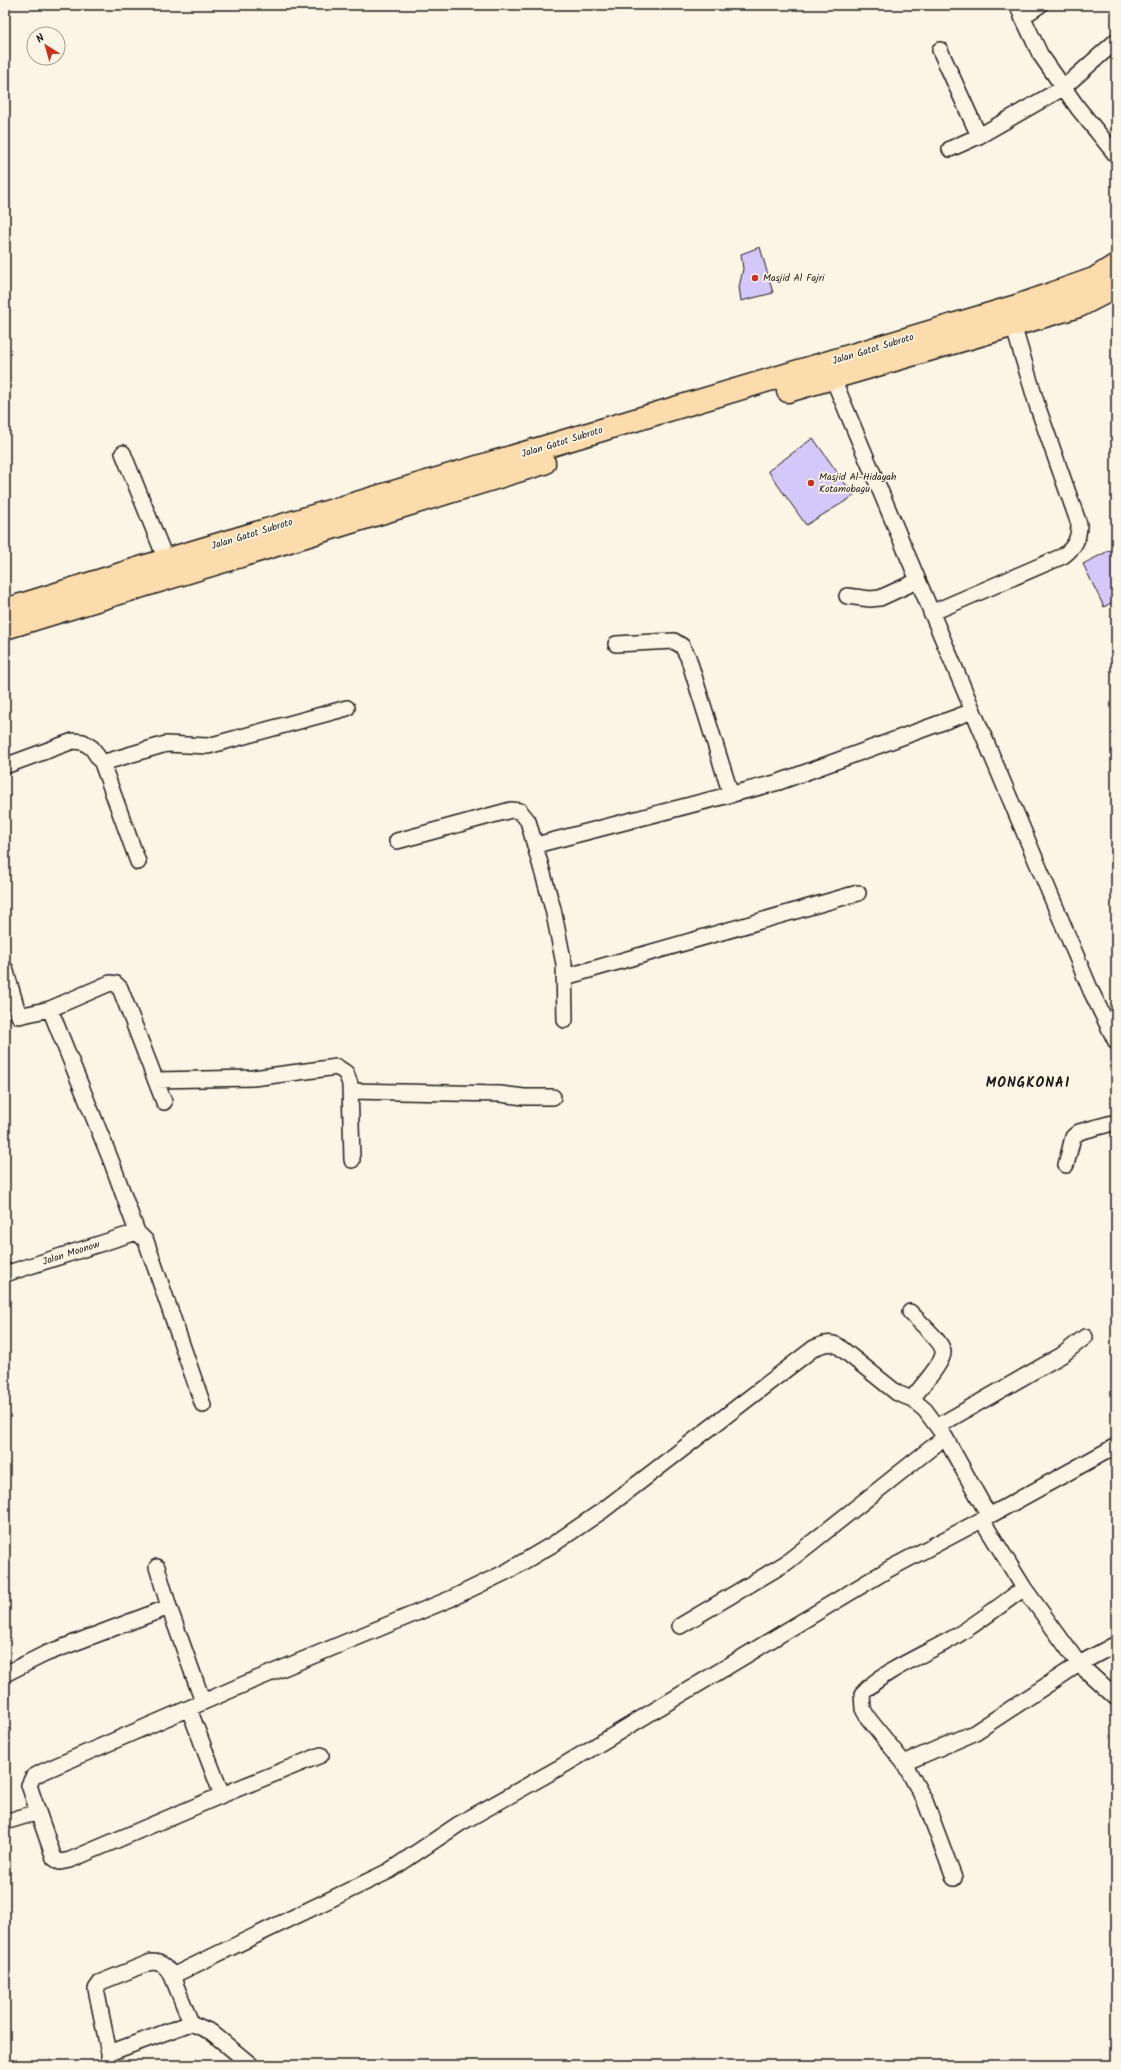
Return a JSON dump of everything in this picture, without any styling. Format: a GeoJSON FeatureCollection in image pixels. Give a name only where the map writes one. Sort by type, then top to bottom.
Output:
{"type":"FeatureCollection","features":[{"type":"Feature","properties":{"kind":"highway","name":"Jalan Gatot Subroto"},"geometry":{"type":"LineString","coordinates":[[5,628],[829,370],[1068,290],[1094,279],[1116,265]]}},
{"type":"Feature","properties":{"kind":"highway","name":"Jalan Gatot Subroto"},"geometry":{"type":"LineString","coordinates":[[5,610],[166,560],[829,370],[1013,325],[1079,306],[1116,287]]}},
{"type":"Feature","properties":{"kind":"street"},"geometry":{"type":"LineString","coordinates":[[1040,5],[1020,11],[1036,48],[1064,88],[1116,155]]}},
{"type":"Feature","properties":{"kind":"street"},"geometry":{"type":"LineString","coordinates":[[950,149],[979,136],[1064,88],[1116,41]]}},
{"type":"Feature","properties":{"kind":"street"},"geometry":{"type":"LineString","coordinates":[[940,50],[979,136]]}},
{"type":"Feature","properties":{"kind":"street"},"geometry":{"type":"LineString","coordinates":[[931,613],[1063,556],[1073,548],[1079,536],[1079,524],[1038,408],[1013,325]]}},
{"type":"Feature","properties":{"kind":"street"},"geometry":{"type":"LineString","coordinates":[[829,370],[1091,991],[1116,1042]]}},
{"type":"Feature","properties":{"kind":"street"},"geometry":{"type":"LineString","coordinates":[[123,453],[166,560]]}},
{"type":"Feature","properties":{"kind":"street"},"geometry":{"type":"LineString","coordinates":[[847,596],[870,599],[880,598],[918,581]]}},
{"type":"Feature","properties":{"kind":"street"},"geometry":{"type":"LineString","coordinates":[[616,644],[674,641],[682,646],[688,657],[700,691],[731,795]]}},
{"type":"Feature","properties":{"kind":"street"},"geometry":{"type":"LineString","coordinates":[[102,763],[166,744],[208,746],[347,708]]}},
{"type":"Feature","properties":{"kind":"street"},"geometry":{"type":"LineString","coordinates":[[536,845],[780,782],[830,766],[973,711]]}},
{"type":"Feature","properties":{"kind":"street"},"geometry":{"type":"LineString","coordinates":[[5,766],[74,741],[82,742],[92,748],[102,763],[138,862]]}},
{"type":"Feature","properties":{"kind":"street"},"geometry":{"type":"LineString","coordinates":[[397,841],[511,810],[520,811],[528,821],[553,909],[565,977],[566,1020]]}},
{"type":"Feature","properties":{"kind":"street"},"geometry":{"type":"LineString","coordinates":[[565,977],[858,893]]}},
{"type":"Feature","properties":{"kind":"street"},"geometry":{"type":"LineString","coordinates":[[5,968],[12,1018],[50,1009],[110,983],[116,984],[120,988],[164,1102]]}},
{"type":"Feature","properties":{"kind":"street"},"geometry":{"type":"LineString","coordinates":[[50,1009],[112,1163],[137,1232],[146,1241],[203,1405]]}},
{"type":"Feature","properties":{"kind":"street"},"geometry":{"type":"LineString","coordinates":[[156,1080],[253,1078],[337,1067],[346,1073],[350,1084],[352,1160]]}},
{"type":"Feature","properties":{"kind":"street"},"geometry":{"type":"LineString","coordinates":[[350,1091],[500,1094],[524,1097],[553,1097]]}},
{"type":"Feature","properties":{"kind":"street"},"geometry":{"type":"LineString","coordinates":[[1066,1165],[1073,1137],[1079,1132],[1116,1122]]}},
{"type":"Feature","properties":{"kind":"street","name":"Jalan Moonow"},"geometry":{"type":"LineString","coordinates":[[5,1274],[137,1232]]}},
{"type":"Feature","properties":{"kind":"street"},"geometry":{"type":"LineString","coordinates":[[910,1312],[939,1343],[943,1352],[941,1360],[912,1398]]}},
{"type":"Feature","properties":{"kind":"street"},"geometry":{"type":"LineString","coordinates":[[680,1626],[786,1563],[941,1432],[1062,1355],[1084,1338]]}},
{"type":"Feature","properties":{"kind":"street"},"geometry":{"type":"LineString","coordinates":[[321,1755],[222,1795],[70,1860],[60,1862],[54,1858],[29,1785],[33,1777],[203,1702],[450,1599],[506,1572],[549,1547],[602,1511],[814,1348],[830,1343],[837,1345],[897,1393],[912,1398],[941,1432],[985,1518],[1024,1588],[1079,1664],[1116,1698]]}},
{"type":"Feature","properties":{"kind":"street"},"geometry":{"type":"LineString","coordinates":[[172,1976],[389,1871],[459,1824],[564,1765],[889,1569],[1116,1446]]}},
{"type":"Feature","properties":{"kind":"street"},"geometry":{"type":"LineString","coordinates":[[157,1567],[169,1607],[203,1702]]}},
{"type":"Feature","properties":{"kind":"street"},"geometry":{"type":"LineString","coordinates":[[954,1878],[925,1802],[904,1763],[868,1718],[864,1708],[862,1694],[868,1687],[900,1667],[954,1637],[1024,1588]]}},
{"type":"Feature","properties":{"kind":"street"},"geometry":{"type":"LineString","coordinates":[[5,1674],[45,1654],[169,1607]]}},
{"type":"Feature","properties":{"kind":"street"},"geometry":{"type":"LineString","coordinates":[[904,1763],[974,1733],[1079,1664],[1116,1644]]}},
{"type":"Feature","properties":{"kind":"street"},"geometry":{"type":"LineString","coordinates":[[189,1709],[222,1795]]}},
{"type":"Feature","properties":{"kind":"street"},"geometry":{"type":"LineString","coordinates":[[5,1822],[38,1812]]}},
{"type":"Feature","properties":{"kind":"street"},"geometry":{"type":"LineString","coordinates":[[191,2023],[109,2059],[96,1989],[101,1982],[152,1962],[160,1962],[166,1966],[172,1976],[191,2023],[212,2032],[251,2065]]}},
{"type":"Feature","properties":{"kind":"building","name":"Masjid Al Fajri"},"geometry":{"type":"Polygon","coordinates":[[[760,247],[773,293],[741,301],[739,287],[743,269],[741,254],[760,247]]]}},
{"type":"Feature","properties":{"kind":"building","name":"Masjid Al-Hidayah Kotamobagu"},"geometry":{"type":"Polygon","coordinates":[[[813,438],[854,496],[806,525],[768,471],[813,438]]]}},
{"type":"Feature","properties":{"kind":"building"},"geometry":{"type":"Polygon","coordinates":[[[1116,547],[1116,600],[1104,607],[1083,564],[1116,547]]]}},
{"type":"Feature","properties":{"kind":"place","name":"Masjid Al Fajri"},"geometry":{"type":"Point","coordinates":[755,278]}},
{"type":"Feature","properties":{"kind":"place","name":"Masjid Al-Hidayah Kotamobagu"},"geometry":{"type":"Point","coordinates":[811,483]}},
{"type":"Feature","properties":{"kind":"district","name":"MONGKONAI"},"geometry":{"type":"Point","coordinates":[1028,1083]}}]}
